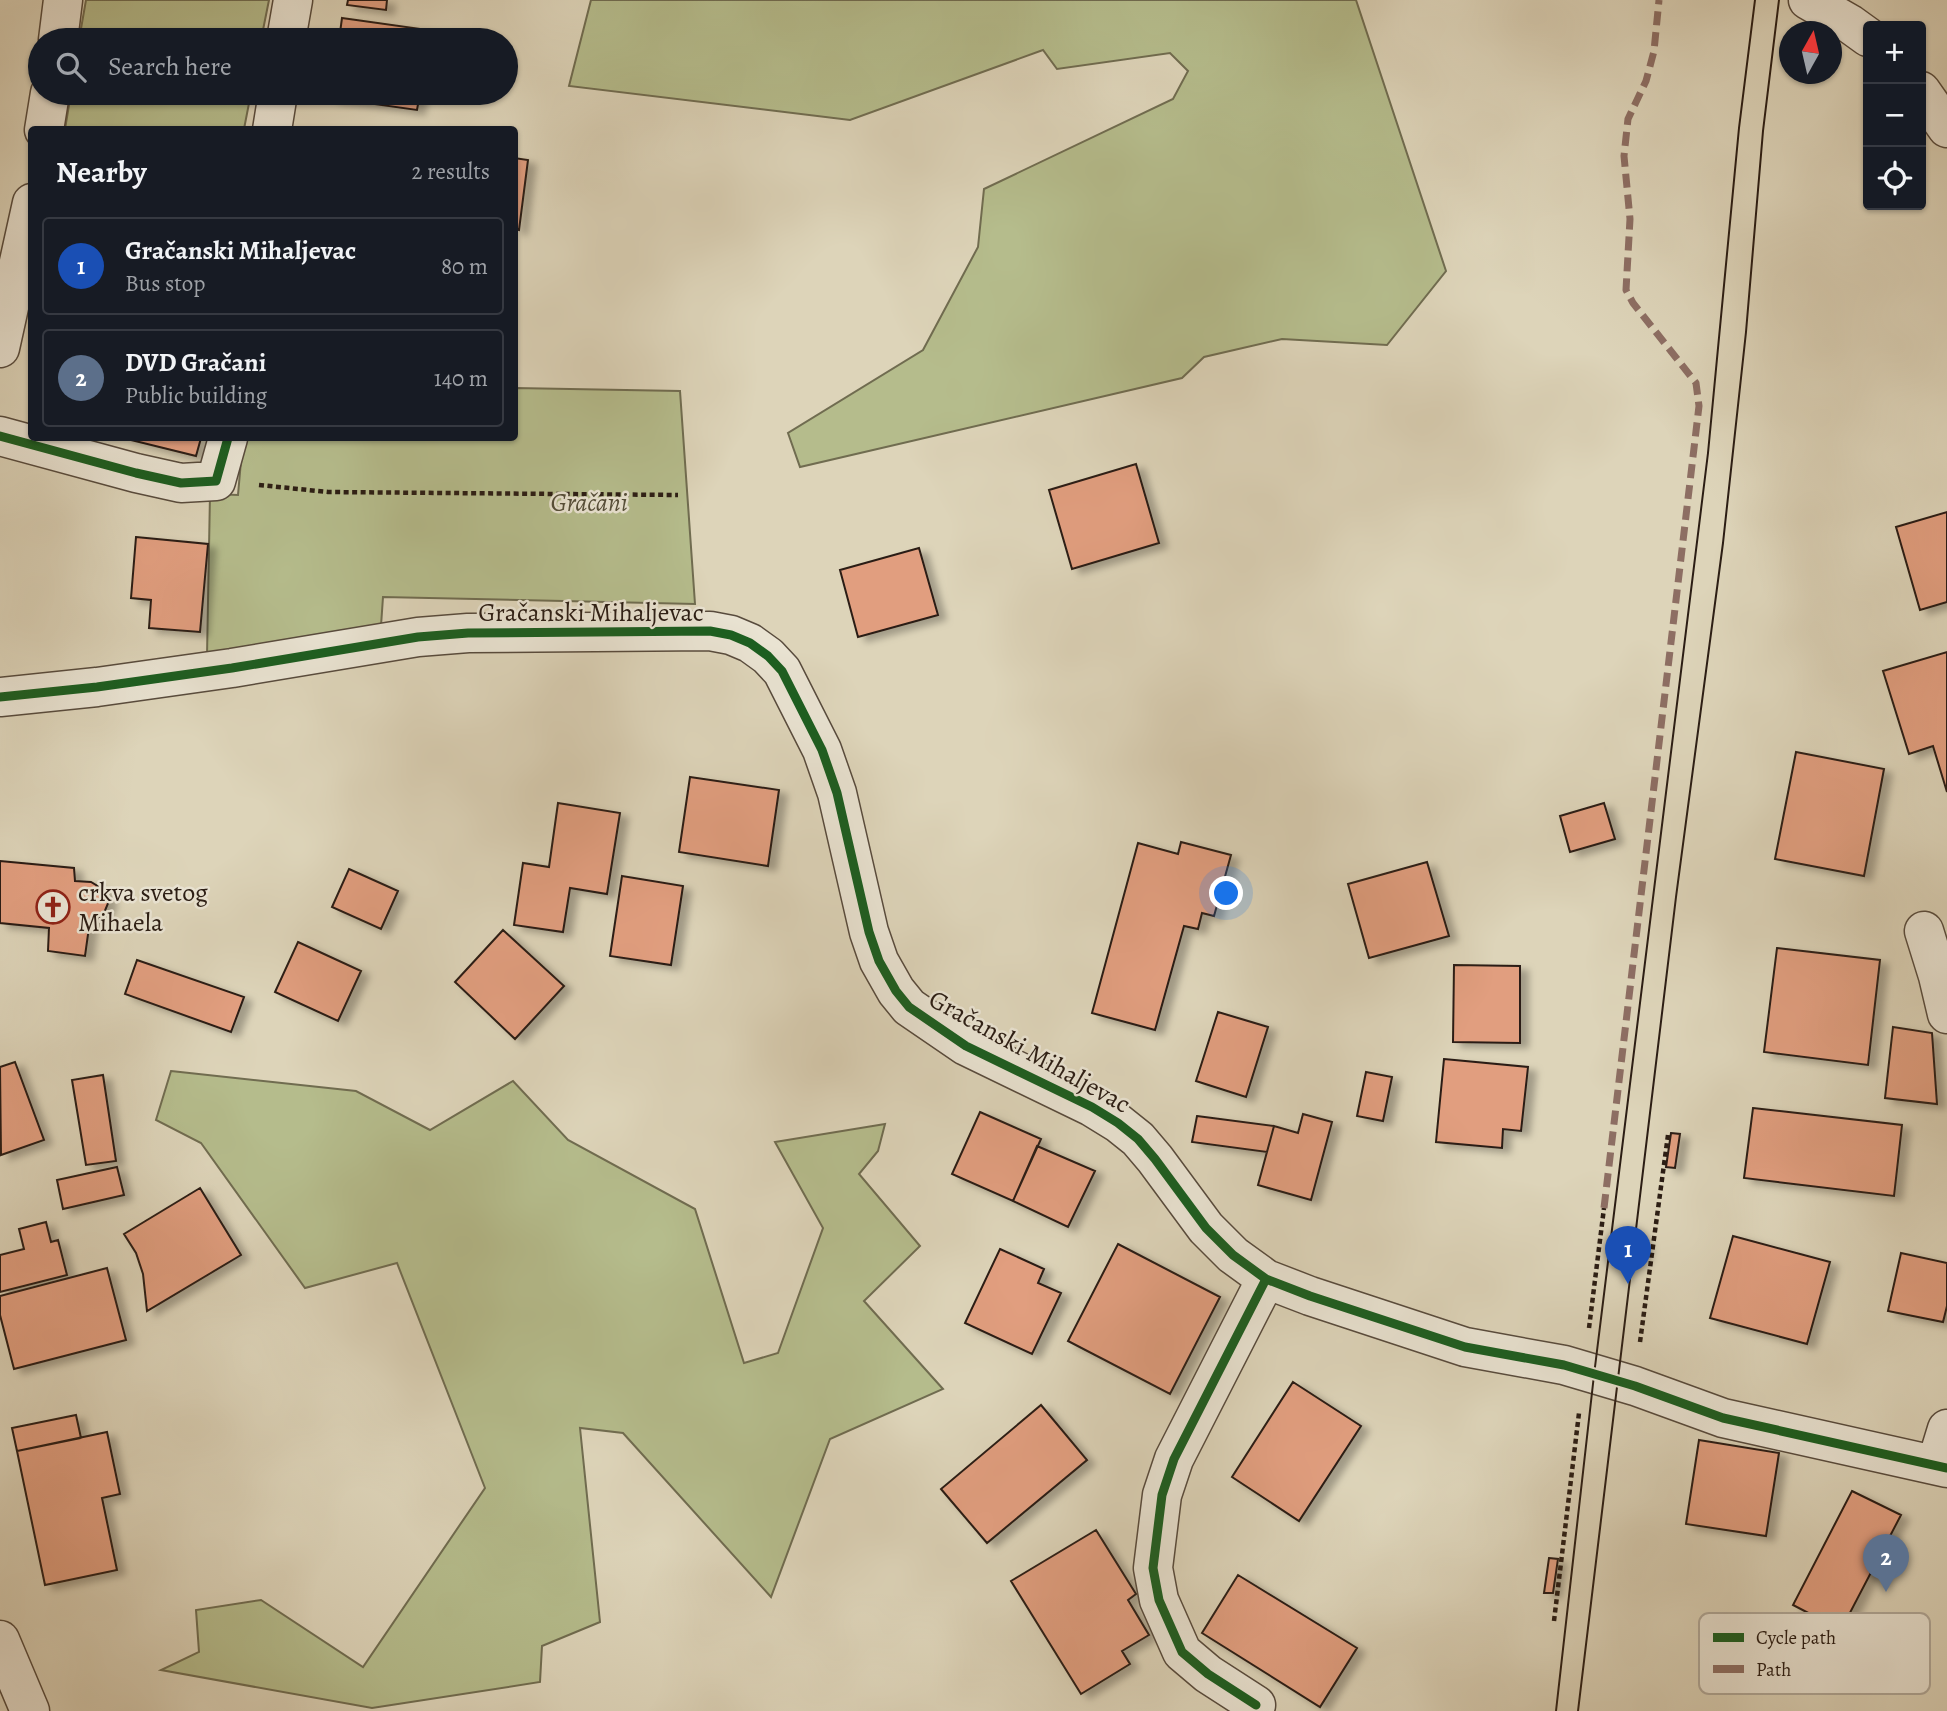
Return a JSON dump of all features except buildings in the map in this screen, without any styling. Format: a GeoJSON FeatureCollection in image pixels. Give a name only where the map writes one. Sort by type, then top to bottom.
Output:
{"type":"FeatureCollection","features":[{"type":"Feature","properties":{"kind":"street"},"geometry":{"type":"LineString","coordinates":[[60,28],[63,0]]}},
{"type":"Feature","properties":{"kind":"street"},"geometry":{"type":"LineString","coordinates":[[288,28],[293,0]]}},
{"type":"Feature","properties":{"kind":"street"},"geometry":{"type":"LineString","coordinates":[[1808,0],[1863,33]]}},
{"type":"Feature","properties":{"kind":"street"},"geometry":{"type":"LineString","coordinates":[[1867,0],[1878,21]]}},
{"type":"Feature","properties":{"kind":"street"},"geometry":{"type":"LineString","coordinates":[[1926,98],[1947,128]]}},
{"type":"Feature","properties":{"kind":"street"},"geometry":{"type":"LineString","coordinates":[[45,126],[48,105]]}},
{"type":"Feature","properties":{"kind":"street"},"geometry":{"type":"LineString","coordinates":[[273,126],[276,105]]}},
{"type":"Feature","properties":{"kind":"street"},"geometry":{"type":"LineString","coordinates":[[0,348],[28,221]]}},
{"type":"Feature","properties":{"kind":"street"},"geometry":{"type":"LineString","coordinates":[[0,436],[181,483],[216,481],[227,441]]}},
{"type":"Feature","properties":{"kind":"street","name":"Gračanski Mihaljevac"},"geometry":{"type":"LineString","coordinates":[[0,697],[218,670],[363,645],[443,635],[710,631],[731,635],[750,643],[782,671],[822,750],[837,793],[869,932],[879,961],[895,991],[909,1007],[966,1046],[1092,1107],[1125,1128],[1155,1159],[1206,1228],[1233,1255],[1266,1279],[1465,1347],[1564,1365],[1635,1386],[1723,1418],[1942,1466],[1947,1429]]}},
{"type":"Feature","properties":{"kind":"street"},"geometry":{"type":"LineString","coordinates":[[1924,932],[1947,1014]]}},
{"type":"Feature","properties":{"kind":"street"},"geometry":{"type":"LineString","coordinates":[[1256,1705],[1208,1674],[1182,1652],[1159,1600],[1153,1568],[1162,1495],[1174,1458],[1266,1279]]}},
{"type":"Feature","properties":{"kind":"street"},"geometry":{"type":"LineString","coordinates":[[0,1640],[30,1711]]}},
{"type":"Feature","properties":{"kind":"path"},"geometry":{"type":"LineString","coordinates":[[216,481],[328,492],[678,495]]}},
{"type":"Feature","properties":{"kind":"path"},"geometry":{"type":"LineString","coordinates":[[1640,1341],[1668,1135]]}},
{"type":"Feature","properties":{"kind":"path"},"geometry":{"type":"LineString","coordinates":[[1554,1621],[1604,1208]]}},
{"type":"Feature","properties":{"kind":"green space"},"geometry":{"type":"Polygon","coordinates":[[[86,0],[269,0],[263,28],[81,28],[86,0]]]}},
{"type":"Feature","properties":{"kind":"green space"},"geometry":{"type":"Polygon","coordinates":[[[591,0],[1356,0],[1446,271],[1387,345],[1282,339],[1204,357],[1182,378],[800,467],[788,433],[923,350],[978,247],[984,189],[1173,99],[1188,71],[1170,53],[1057,69],[1043,50],[850,120],[569,86],[591,0]]]}},
{"type":"Feature","properties":{"kind":"green space"},"geometry":{"type":"Polygon","coordinates":[[[69,105],[249,105],[245,126],[66,126],[69,105]]]}},
{"type":"Feature","properties":{"kind":"green space","name":"Gračani"},"geometry":{"type":"Polygon","coordinates":[[[518,388],[680,391],[695,604],[383,597],[381,626],[207,656],[210,494],[238,495],[243,441],[518,441],[518,388]]]}},
{"type":"Feature","properties":{"kind":"green space"},"geometry":{"type":"Polygon","coordinates":[[[171,1071],[356,1091],[430,1130],[513,1081],[568,1140],[695,1209],[744,1363],[778,1353],[823,1228],[775,1142],[885,1124],[878,1151],[859,1174],[920,1246],[864,1301],[943,1389],[830,1439],[771,1597],[623,1433],[580,1428],[600,1622],[542,1646],[540,1682],[372,1708],[161,1670],[199,1652],[196,1610],[261,1600],[363,1667],[485,1488],[397,1263],[305,1288],[201,1143],[156,1120],[171,1071]]]}},
{"type":"Feature","properties":{"kind":"tram line"},"geometry":{"type":"LineString","coordinates":[[1556,1711],[1594,1375],[1708,453],[1739,128],[1755,0]]}},
{"type":"Feature","properties":{"kind":"tram line"},"geometry":{"type":"LineString","coordinates":[[1578,1711],[1676,897],[1723,543],[1746,332],[1763,131],[1779,0]]}},
{"type":"Feature","properties":{"kind":"marked path"},"geometry":{"type":"LineString","coordinates":[[1604,1208],[1699,406],[1696,383],[1633,303],[1626,290],[1630,219],[1624,156],[1628,119],[1646,81],[1654,51],[1659,0]]}},
{"type":"Feature","properties":{"kind":"cycle path"},"geometry":{"type":"LineString","coordinates":[[0,436],[181,483],[216,481],[227,441]]}},
{"type":"Feature","properties":{"kind":"cycle path"},"geometry":{"type":"LineString","coordinates":[[0,697],[97,687],[232,668],[418,637],[468,633],[710,631],[731,635],[750,643],[782,671],[822,750],[837,793],[869,932],[879,961],[896,991],[909,1007],[966,1046],[1092,1107],[1118,1123],[1138,1139],[1155,1159],[1206,1228],[1233,1255],[1266,1279],[1465,1347],[1564,1365],[1635,1386],[1723,1418],[1947,1468]]}},
{"type":"Feature","properties":{"kind":"cycle path"},"geometry":{"type":"LineString","coordinates":[[1256,1705],[1208,1674],[1182,1652],[1159,1600],[1153,1568],[1162,1495],[1174,1459],[1266,1279]]}},
{"type":"Feature","properties":{"kind":"place","name":"crkva svetog Mihaela"},"geometry":{"type":"Point","coordinates":[53,907]}},
{"type":"Feature","properties":{"kind":"place","name":"Gračanski Mihaljevac"},"geometry":{"type":"Point","coordinates":[1628,1284]}},
{"type":"Feature","properties":{"kind":"place","name":"DVD Gračani"},"geometry":{"type":"Point","coordinates":[1886,1592]}}]}
